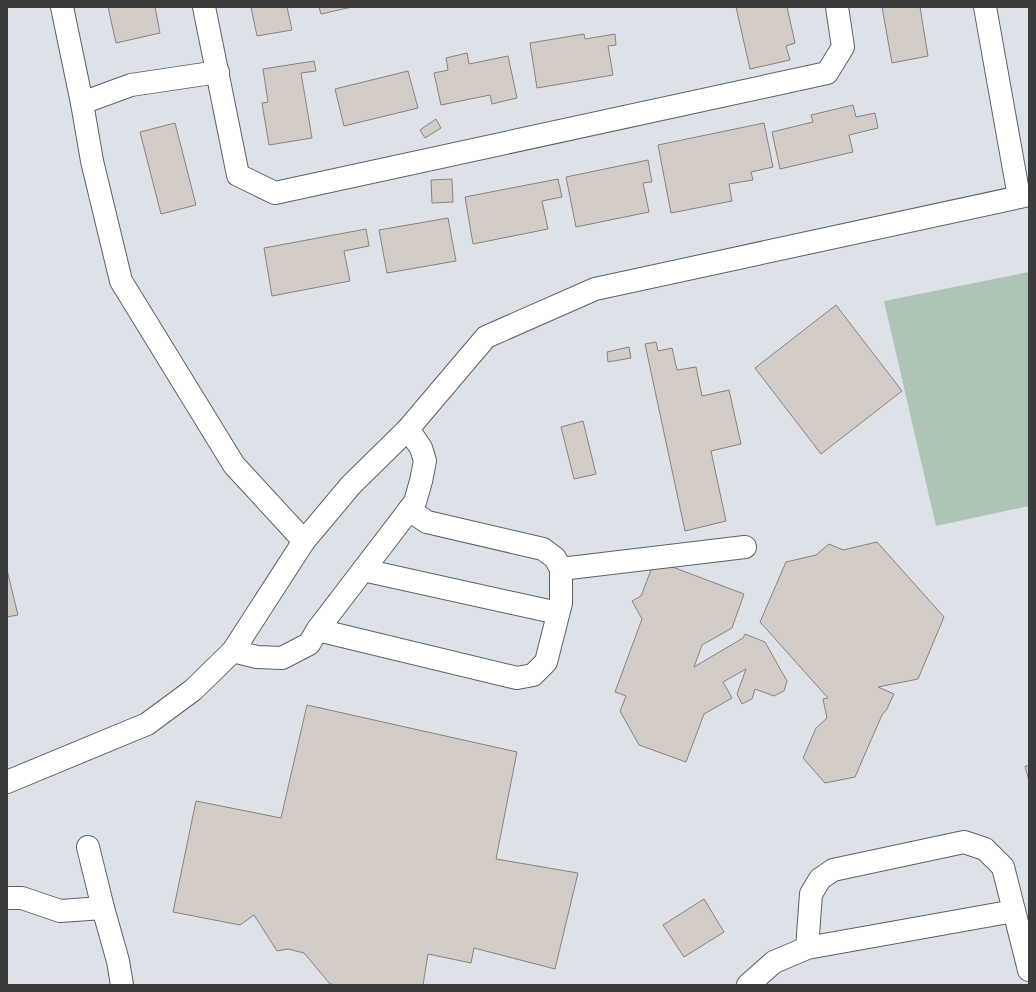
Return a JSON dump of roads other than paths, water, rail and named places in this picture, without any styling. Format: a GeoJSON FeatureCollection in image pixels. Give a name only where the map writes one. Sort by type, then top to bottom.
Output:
{"type":"FeatureCollection","features":[{"type":"Feature","properties":{"kind":"street"},"geometry":{"type":"LineString","coordinates":[[62,7],[82,103],[92,161],[121,281],[234,465],[304,541]]}},
{"type":"Feature","properties":{"kind":"street"},"geometry":{"type":"LineString","coordinates":[[204,7],[238,175],[275,193],[827,73],[843,47],[837,7]]}},
{"type":"Feature","properties":{"kind":"street"},"geometry":{"type":"LineString","coordinates":[[7,782],[147,724],[193,690],[233,651],[304,541],[351,485],[408,429],[486,338],[595,289],[1024,196],[985,7]]}},
{"type":"Feature","properties":{"kind":"street"},"geometry":{"type":"LineString","coordinates":[[82,103],[131,85],[218,72]]}},
{"type":"Feature","properties":{"kind":"street"},"geometry":{"type":"LineString","coordinates":[[233,651],[257,657],[282,658],[309,644],[318,629],[415,502],[425,461],[421,448],[408,429]]}},
{"type":"Feature","properties":{"kind":"street"},"geometry":{"type":"LineString","coordinates":[[318,629],[517,678],[533,675],[546,662],[560,603],[561,569],[555,558],[543,549],[427,522],[409,510]]}},
{"type":"Feature","properties":{"kind":"street"},"geometry":{"type":"LineString","coordinates":[[561,569],[745,547]]}},
{"type":"Feature","properties":{"kind":"street"},"geometry":{"type":"LineString","coordinates":[[363,570],[558,613]]}},
{"type":"Feature","properties":{"kind":"street"},"geometry":{"type":"LineString","coordinates":[[807,948],[811,894],[820,878],[833,870],[964,842],[986,849],[1003,867],[1029,970]]}},
{"type":"Feature","properties":{"kind":"street"},"geometry":{"type":"LineString","coordinates":[[88,846],[118,962],[122,985]]}},
{"type":"Feature","properties":{"kind":"street"},"geometry":{"type":"LineString","coordinates":[[7,898],[22,898],[60,911],[103,908]]}},
{"type":"Feature","properties":{"kind":"street"},"geometry":{"type":"LineString","coordinates":[[748,985],[774,962],[807,948],[1014,911]]}}]}
